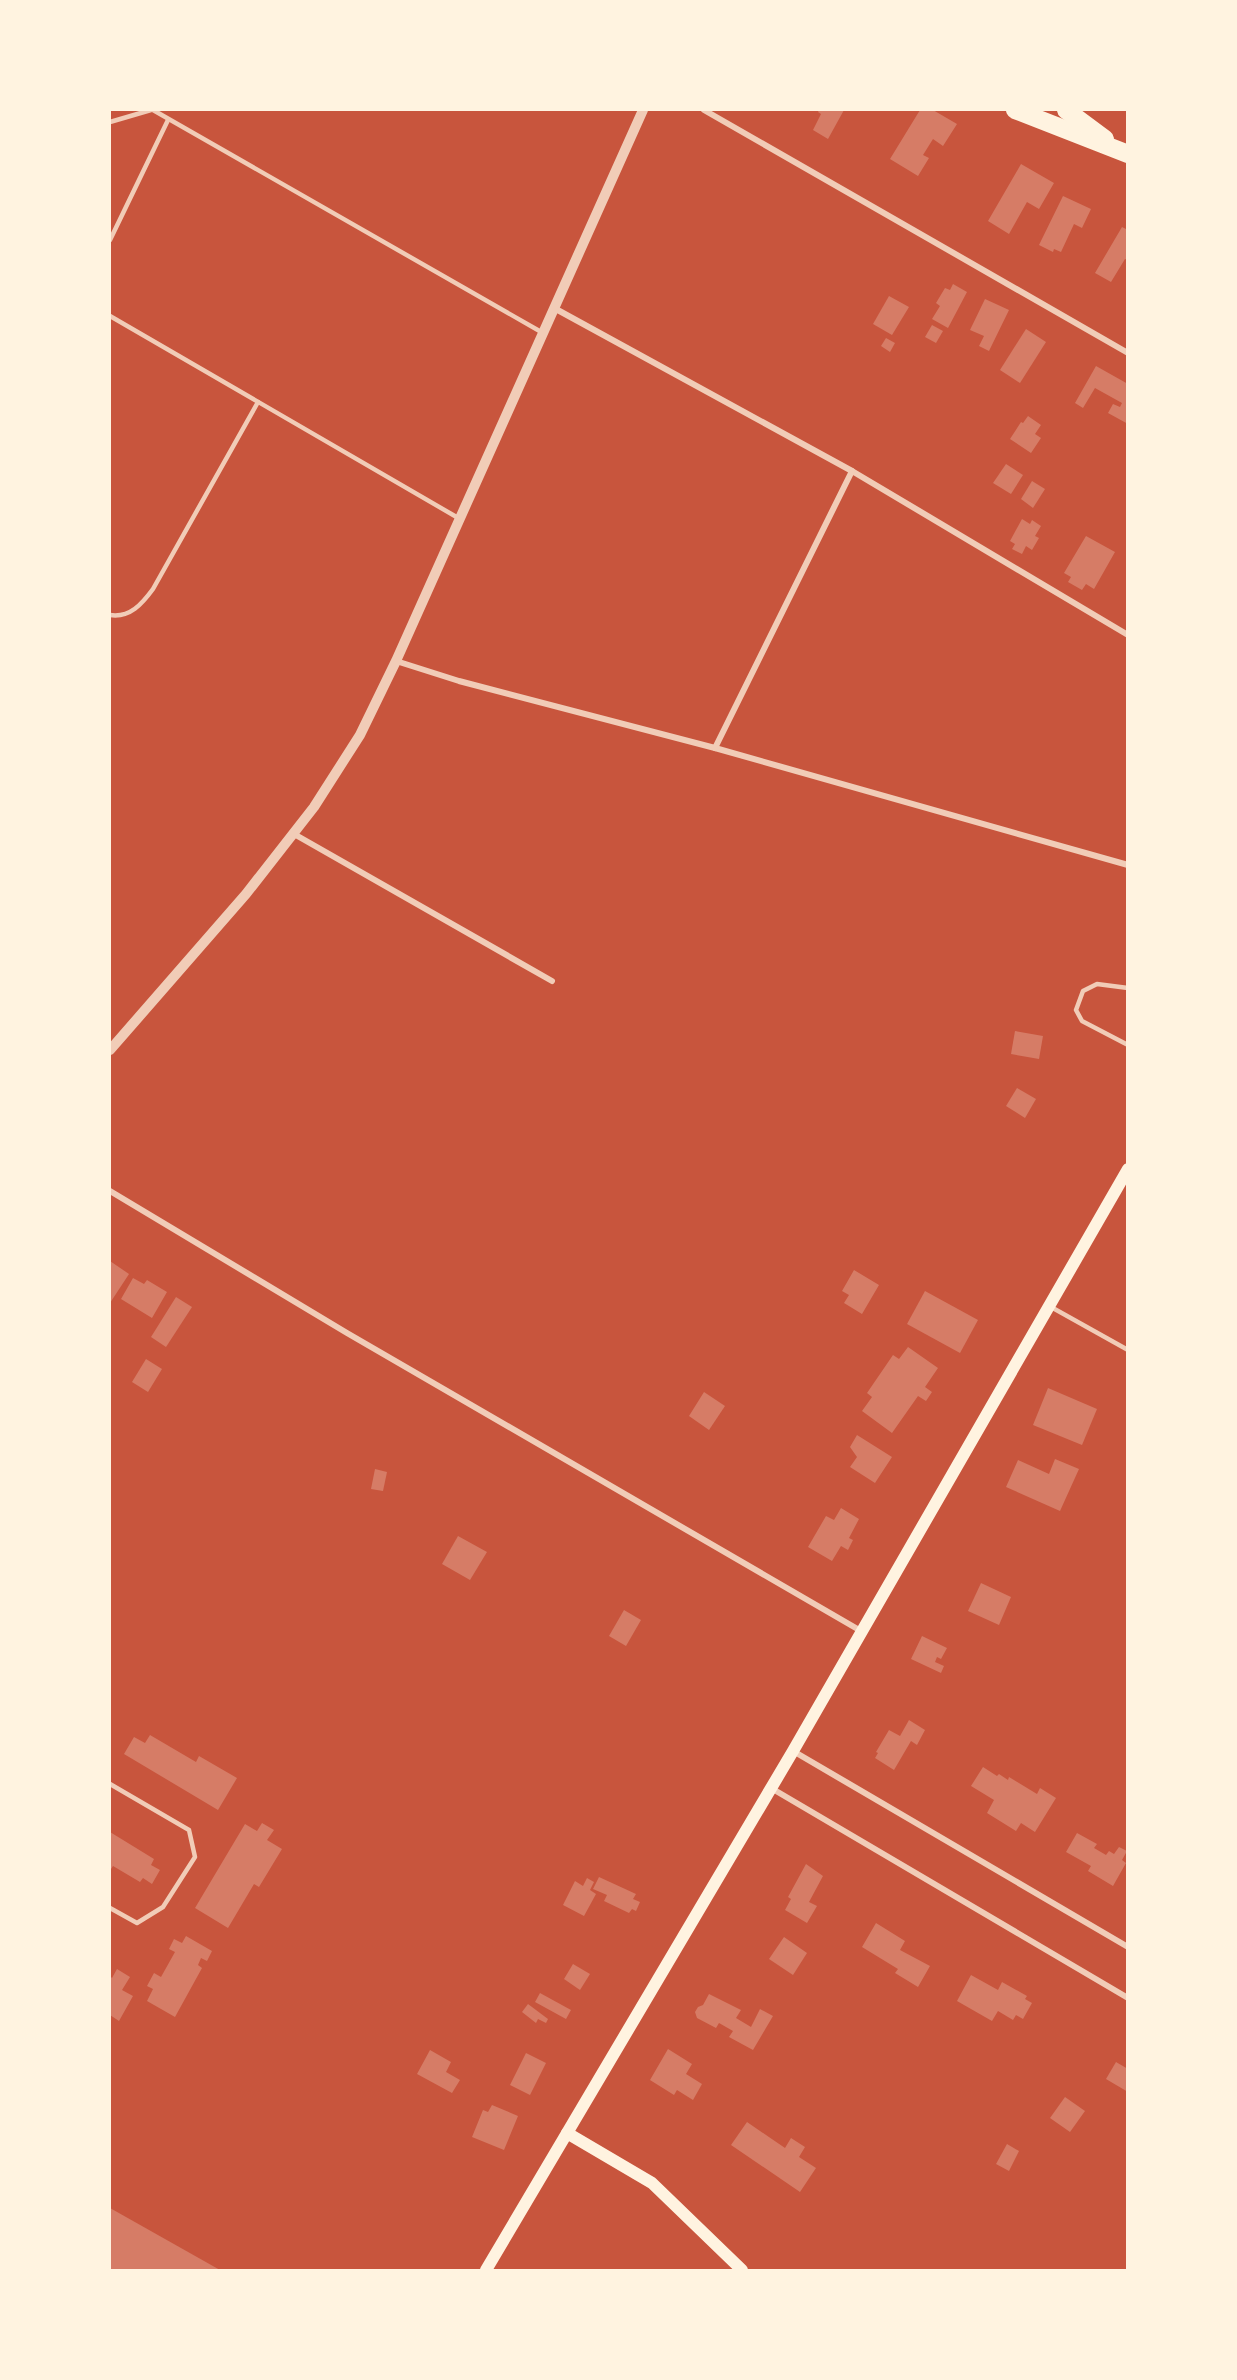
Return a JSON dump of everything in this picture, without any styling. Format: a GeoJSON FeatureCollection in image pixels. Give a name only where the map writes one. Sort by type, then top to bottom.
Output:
{"type":"FeatureCollection","features":[{"type":"Feature","properties":{"kind":"highway"},"geometry":{"type":"LineString","coordinates":[[1015,110],[1123,152]]}},
{"type":"Feature","properties":{"kind":"highway"},"geometry":{"type":"LineString","coordinates":[[1066,110],[1123,152]]}},
{"type":"Feature","properties":{"kind":"main road"},"geometry":{"type":"LineString","coordinates":[[486,2271],[793,1751],[1049,1305],[1124,1184],[1128,1169]]}},
{"type":"Feature","properties":{"kind":"main road"},"geometry":{"type":"LineString","coordinates":[[567,2133],[652,2182],[742,2271]]}},
{"type":"Feature","properties":{"kind":"street"},"geometry":{"type":"LineString","coordinates":[[110,1050],[215,930],[294,834],[346,759],[396,661],[643,110]]}},
{"type":"Feature","properties":{"kind":"street"},"geometry":{"type":"LineString","coordinates":[[705,110],[1128,353]]}},
{"type":"Feature","properties":{"kind":"street"},"geometry":{"type":"LineString","coordinates":[[554,308],[852,471],[1128,635]]}},
{"type":"Feature","properties":{"kind":"street"},"geometry":{"type":"LineString","coordinates":[[715,748],[852,471]]}},
{"type":"Feature","properties":{"kind":"street"},"geometry":{"type":"LineString","coordinates":[[396,661],[459,681],[715,748],[1128,865]]}},
{"type":"Feature","properties":{"kind":"street"},"geometry":{"type":"LineString","coordinates":[[294,834],[552,981]]}},
{"type":"Feature","properties":{"kind":"street"},"geometry":{"type":"LineString","coordinates":[[110,1191],[347,1333],[861,1631]]}},
{"type":"Feature","properties":{"kind":"street"},"geometry":{"type":"LineString","coordinates":[[793,1751],[1128,1947]]}},
{"type":"Feature","properties":{"kind":"street"},"geometry":{"type":"LineString","coordinates":[[770,1788],[1128,1998]]}},
{"type":"Feature","properties":{"kind":"lane"},"geometry":{"type":"LineString","coordinates":[[110,122],[152,110],[543,333]]}},
{"type":"Feature","properties":{"kind":"lane"},"geometry":{"type":"LineString","coordinates":[[110,240],[168,120]]}},
{"type":"Feature","properties":{"kind":"lane"},"geometry":{"type":"LineString","coordinates":[[110,316],[460,519]]}},
{"type":"Feature","properties":{"kind":"lane"},"geometry":{"type":"LineString","coordinates":[[110,615],[126,614],[135,610],[153,589],[258,402]]}},
{"type":"Feature","properties":{"kind":"lane"},"geometry":{"type":"LineString","coordinates":[[1128,988],[1097,984],[1083,991],[1076,1010],[1082,1022],[1128,1044]]}},
{"type":"Feature","properties":{"kind":"lane"},"geometry":{"type":"LineString","coordinates":[[1049,1305],[1128,1350]]}},
{"type":"Feature","properties":{"kind":"lane"},"geometry":{"type":"LineString","coordinates":[[110,1784],[189,1830],[195,1857],[163,1907],[137,1923],[110,1908]]}},
{"type":"Feature","properties":{"kind":"building"},"geometry":{"type":"Polygon","coordinates":[[[819,110],[844,110],[828,139],[813,130],[821,114],[819,110]]]}},
{"type":"Feature","properties":{"kind":"building"},"geometry":{"type":"Polygon","coordinates":[[[920,110],[933,110],[957,124],[943,146],[933,139],[923,155],[929,158],[918,176],[890,159],[920,110]]]}},
{"type":"Feature","properties":{"kind":"building"},"geometry":{"type":"Polygon","coordinates":[[[1021,164],[1054,183],[1039,209],[1027,202],[1009,234],[988,221],[1021,164]]]}},
{"type":"Feature","properties":{"kind":"building"},"geometry":{"type":"Polygon","coordinates":[[[1063,196],[1091,209],[1082,228],[1074,224],[1061,252],[1054,249],[1053,252],[1039,245],[1063,196]]]}},
{"type":"Feature","properties":{"kind":"building"},"geometry":{"type":"Polygon","coordinates":[[[1122,227],[1128,230],[1128,260],[1125,259],[1111,282],[1095,273],[1122,227]]]}},
{"type":"Feature","properties":{"kind":"building"},"geometry":{"type":"Polygon","coordinates":[[[953,284],[967,292],[948,328],[932,319],[940,306],[936,303],[945,288],[950,290],[953,284]]]}},
{"type":"Feature","properties":{"kind":"building"},"geometry":{"type":"Polygon","coordinates":[[[889,296],[909,307],[892,335],[873,324],[889,296]]]}},
{"type":"Feature","properties":{"kind":"building"},"geometry":{"type":"Polygon","coordinates":[[[985,299],[1009,310],[989,351],[979,346],[984,336],[970,330],[985,299]]]}},
{"type":"Feature","properties":{"kind":"building"},"geometry":{"type":"Polygon","coordinates":[[[932,325],[943,331],[936,343],[925,337],[932,325]]]}},
{"type":"Feature","properties":{"kind":"building"},"geometry":{"type":"Polygon","coordinates":[[[1026,329],[1046,342],[1020,383],[1000,370],[1026,329]]]}},
{"type":"Feature","properties":{"kind":"building"},"geometry":{"type":"Polygon","coordinates":[[[886,338],[895,343],[890,352],[881,346],[886,338]]]}},
{"type":"Feature","properties":{"kind":"building"},"geometry":{"type":"Polygon","coordinates":[[[1096,366],[1128,384],[1128,424],[1108,413],[1113,404],[1120,407],[1122,403],[1095,388],[1083,408],[1075,403],[1096,366]]]}},
{"type":"Feature","properties":{"kind":"building"},"geometry":{"type":"Polygon","coordinates":[[[1028,416],[1041,425],[1035,434],[1041,438],[1031,453],[1010,439],[1021,422],[1023,423],[1028,416]]]}},
{"type":"Feature","properties":{"kind":"building"},"geometry":{"type":"Polygon","coordinates":[[[1006,464],[1023,475],[1011,494],[993,483],[1006,464]]]}},
{"type":"Feature","properties":{"kind":"building"},"geometry":{"type":"Polygon","coordinates":[[[1032,481],[1045,489],[1033,508],[1021,499],[1032,481]]]}},
{"type":"Feature","properties":{"kind":"building"},"geometry":{"type":"Polygon","coordinates":[[[1022,519],[1030,524],[1032,520],[1041,526],[1035,536],[1039,538],[1032,550],[1026,546],[1022,554],[1012,549],[1015,544],[1010,541],[1022,519]]]}},
{"type":"Feature","properties":{"kind":"building"},"geometry":{"type":"Polygon","coordinates":[[[1086,536],[1115,552],[1094,589],[1086,584],[1082,590],[1068,582],[1071,577],[1064,573],[1086,536]]]}},
{"type":"Feature","properties":{"kind":"building"},"geometry":{"type":"Polygon","coordinates":[[[1015,1031],[1043,1036],[1039,1059],[1011,1054],[1015,1031]]]}},
{"type":"Feature","properties":{"kind":"building"},"geometry":{"type":"Polygon","coordinates":[[[1017,1088],[1036,1099],[1025,1118],[1006,1106],[1017,1088]]]}},
{"type":"Feature","properties":{"kind":"building"},"geometry":{"type":"Polygon","coordinates":[[[110,1261],[129,1274],[110,1303],[110,1261]]]}},
{"type":"Feature","properties":{"kind":"building"},"geometry":{"type":"Polygon","coordinates":[[[854,1270],[879,1285],[862,1314],[844,1303],[849,1295],[842,1291],[854,1270]]]}},
{"type":"Feature","properties":{"kind":"building"},"geometry":{"type":"Polygon","coordinates":[[[133,1278],[144,1284],[147,1280],[167,1292],[152,1318],[121,1299],[133,1278]]]}},
{"type":"Feature","properties":{"kind":"building"},"geometry":{"type":"Polygon","coordinates":[[[925,1291],[978,1320],[960,1353],[907,1324],[925,1291]]]}},
{"type":"Feature","properties":{"kind":"building"},"geometry":{"type":"Polygon","coordinates":[[[176,1297],[192,1307],[166,1347],[151,1337],[176,1297]]]}},
{"type":"Feature","properties":{"kind":"building"},"geometry":{"type":"Polygon","coordinates":[[[908,1347],[938,1368],[925,1387],[932,1392],[926,1401],[918,1396],[892,1433],[862,1411],[872,1397],[867,1393],[893,1355],[899,1359],[908,1347]]]}},
{"type":"Feature","properties":{"kind":"building"},"geometry":{"type":"Polygon","coordinates":[[[146,1359],[162,1369],[148,1392],[132,1382],[146,1359]]]}},
{"type":"Feature","properties":{"kind":"building"},"geometry":{"type":"Polygon","coordinates":[[[1048,1388],[1097,1409],[1082,1445],[1033,1425],[1048,1388]]]}},
{"type":"Feature","properties":{"kind":"building"},"geometry":{"type":"Polygon","coordinates":[[[704,1392],[725,1406],[709,1430],[689,1416],[704,1392]]]}},
{"type":"Feature","properties":{"kind":"building"},"geometry":{"type":"Polygon","coordinates":[[[857,1435],[892,1457],[875,1483],[850,1467],[857,1457],[850,1447],[857,1435]]]}},
{"type":"Feature","properties":{"kind":"building"},"geometry":{"type":"Polygon","coordinates":[[[1055,1459],[1079,1469],[1060,1511],[1006,1487],[1018,1460],[1049,1474],[1055,1459]]]}},
{"type":"Feature","properties":{"kind":"building"},"geometry":{"type":"Polygon","coordinates":[[[375,1469],[387,1472],[383,1491],[371,1489],[375,1469]]]}},
{"type":"Feature","properties":{"kind":"building"},"geometry":{"type":"Polygon","coordinates":[[[841,1508],[859,1519],[849,1538],[853,1540],[848,1550],[841,1546],[832,1561],[808,1547],[826,1516],[834,1520],[841,1508]]]}},
{"type":"Feature","properties":{"kind":"building"},"geometry":{"type":"Polygon","coordinates":[[[458,1536],[487,1552],[470,1580],[442,1564],[458,1536]]]}},
{"type":"Feature","properties":{"kind":"building"},"geometry":{"type":"Polygon","coordinates":[[[981,1583],[1011,1597],[999,1625],[968,1611],[981,1583]]]}},
{"type":"Feature","properties":{"kind":"building"},"geometry":{"type":"Polygon","coordinates":[[[624,1610],[641,1620],[626,1646],[609,1636],[624,1610]]]}},
{"type":"Feature","properties":{"kind":"building"},"geometry":{"type":"Polygon","coordinates":[[[922,1636],[947,1648],[941,1659],[937,1657],[935,1662],[944,1666],[941,1673],[911,1659],[922,1636]]]}},
{"type":"Feature","properties":{"kind":"building"},"geometry":{"type":"Polygon","coordinates":[[[909,1720],[925,1730],[917,1745],[911,1741],[894,1770],[875,1758],[878,1753],[876,1752],[889,1730],[900,1736],[909,1720]]]}},
{"type":"Feature","properties":{"kind":"building"},"geometry":{"type":"Polygon","coordinates":[[[150,1735],[196,1762],[199,1756],[237,1778],[218,1810],[124,1754],[134,1737],[145,1743],[150,1735]]]}},
{"type":"Feature","properties":{"kind":"building"},"geometry":{"type":"Polygon","coordinates":[[[983,1767],[997,1776],[999,1774],[1008,1780],[1009,1777],[1037,1794],[1040,1788],[1056,1798],[1035,1832],[1021,1823],[1016,1831],[987,1813],[994,1800],[971,1786],[983,1767]]]}},
{"type":"Feature","properties":{"kind":"building"},"geometry":{"type":"Polygon","coordinates":[[[262,1823],[274,1830],[267,1840],[282,1849],[259,1887],[254,1884],[228,1928],[195,1908],[245,1824],[257,1831],[262,1823]]]}},
{"type":"Feature","properties":{"kind":"building"},"geometry":{"type":"Polygon","coordinates":[[[110,1832],[154,1859],[151,1865],[160,1870],[152,1884],[143,1878],[140,1882],[113,1866],[110,1868],[110,1832]]]}},
{"type":"Feature","properties":{"kind":"building"},"geometry":{"type":"Polygon","coordinates":[[[1077,1833],[1097,1844],[1094,1848],[1106,1855],[1109,1851],[1114,1854],[1119,1847],[1127,1851],[1122,1860],[1126,1863],[1113,1886],[1088,1871],[1091,1866],[1066,1852],[1077,1833]]]}},
{"type":"Feature","properties":{"kind":"building"},"geometry":{"type":"Polygon","coordinates":[[[806,1864],[823,1876],[809,1902],[817,1906],[807,1923],[785,1910],[791,1899],[788,1897],[806,1864]]]}},
{"type":"Feature","properties":{"kind":"building"},"geometry":{"type":"Polygon","coordinates":[[[599,1877],[636,1894],[633,1899],[640,1902],[636,1911],[632,1909],[629,1913],[604,1901],[607,1895],[593,1889],[599,1877]]]}},
{"type":"Feature","properties":{"kind":"building"},"geometry":{"type":"Polygon","coordinates":[[[587,1878],[594,1882],[590,1890],[596,1894],[584,1916],[563,1905],[575,1881],[583,1886],[587,1878]]]}},
{"type":"Feature","properties":{"kind":"building"},"geometry":{"type":"Polygon","coordinates":[[[876,1923],[905,1941],[900,1950],[930,1966],[918,1987],[895,1973],[898,1969],[862,1947],[876,1923]]]}},
{"type":"Feature","properties":{"kind":"building"},"geometry":{"type":"Polygon","coordinates":[[[186,1936],[212,1951],[207,1961],[201,1958],[198,1965],[202,1968],[175,2017],[147,2001],[153,1989],[147,1986],[154,1973],[161,1977],[175,1952],[169,1949],[174,1939],[182,1943],[186,1936]]]}},
{"type":"Feature","properties":{"kind":"building"},"geometry":{"type":"Polygon","coordinates":[[[784,1937],[807,1953],[793,1975],[769,1959],[784,1937]]]}},
{"type":"Feature","properties":{"kind":"building"},"geometry":{"type":"Polygon","coordinates":[[[573,1964],[590,1974],[580,1990],[564,1979],[573,1964]]]}},
{"type":"Feature","properties":{"kind":"building"},"geometry":{"type":"Polygon","coordinates":[[[117,1969],[130,1977],[122,1990],[133,1996],[119,2021],[110,2015],[110,1976],[112,1978],[117,1969]]]}},
{"type":"Feature","properties":{"kind":"building"},"geometry":{"type":"Polygon","coordinates":[[[971,1975],[998,1990],[1002,1982],[1027,1996],[1025,1999],[1032,2003],[1023,2019],[1016,2015],[1013,2020],[998,2011],[992,2021],[957,2001],[971,1975]]]}},
{"type":"Feature","properties":{"kind":"building"},"geometry":{"type":"Polygon","coordinates":[[[540,1993],[571,2010],[566,2019],[535,2002],[540,1993]]]}},
{"type":"Feature","properties":{"kind":"building"},"geometry":{"type":"Polygon","coordinates":[[[709,1994],[741,2010],[736,2018],[751,2027],[760,2009],[773,2016],[753,2050],[729,2037],[733,2031],[719,2023],[716,2028],[697,2018],[695,2012],[703,2005],[709,1994]]]}},
{"type":"Feature","properties":{"kind":"building"},"geometry":{"type":"Polygon","coordinates":[[[528,2004],[548,2019],[546,2023],[538,2019],[536,2023],[522,2012],[528,2004]]]}},
{"type":"Feature","properties":{"kind":"building"},"geometry":{"type":"Polygon","coordinates":[[[668,2049],[692,2064],[686,2074],[702,2084],[693,2100],[677,2090],[674,2095],[650,2080],[668,2049]]]}},
{"type":"Feature","properties":{"kind":"building"},"geometry":{"type":"Polygon","coordinates":[[[430,2050],[451,2062],[446,2072],[460,2080],[452,2093],[417,2074],[430,2050]]]}},
{"type":"Feature","properties":{"kind":"building"},"geometry":{"type":"Polygon","coordinates":[[[526,2053],[546,2063],[530,2095],[510,2085],[526,2053]]]}},
{"type":"Feature","properties":{"kind":"building"},"geometry":{"type":"Polygon","coordinates":[[[1116,2062],[1128,2069],[1128,2092],[1106,2079],[1116,2062]]]}},
{"type":"Feature","properties":{"kind":"building"},"geometry":{"type":"Polygon","coordinates":[[[1065,2097],[1085,2111],[1070,2132],[1050,2118],[1065,2097]]]}},
{"type":"Feature","properties":{"kind":"building"},"geometry":{"type":"Polygon","coordinates":[[[492,2105],[518,2116],[504,2150],[472,2137],[483,2110],[488,2112],[492,2105]]]}},
{"type":"Feature","properties":{"kind":"building"},"geometry":{"type":"Polygon","coordinates":[[[747,2122],[785,2148],[791,2138],[805,2147],[799,2157],[816,2168],[800,2192],[731,2145],[747,2122]]]}},
{"type":"Feature","properties":{"kind":"building"},"geometry":{"type":"Polygon","coordinates":[[[1007,2144],[1019,2151],[1009,2171],[996,2164],[1007,2144]]]}},
{"type":"Feature","properties":{"kind":"building"},"geometry":{"type":"Polygon","coordinates":[[[110,2208],[220,2270],[110,2270],[110,2208]]]}}]}
